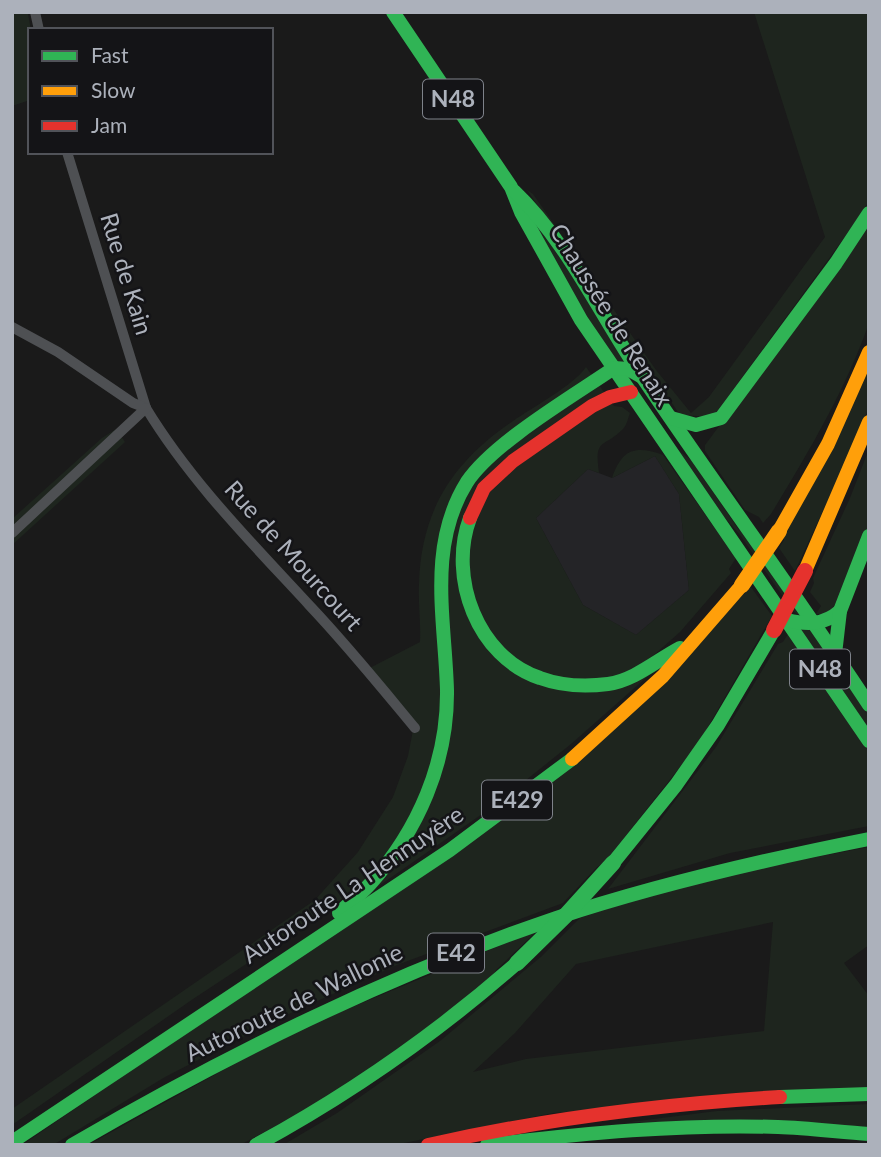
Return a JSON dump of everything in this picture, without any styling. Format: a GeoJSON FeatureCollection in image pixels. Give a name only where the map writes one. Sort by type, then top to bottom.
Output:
{"type":"FeatureCollection","features":[{"type":"Feature","properties":{"kind":"main road","name":"N48"},"geometry":{"type":"LineString","coordinates":[[393,12],[511,187]]}},
{"type":"Feature","properties":{"kind":"main road","name":"Chaussée de Renaix"},"geometry":{"type":"LineString","coordinates":[[511,187],[521,212],[566,296],[781,625],[869,741]]}},
{"type":"Feature","properties":{"kind":"main road","name":"Chaussée de Renaix"},"geometry":{"type":"LineString","coordinates":[[511,187],[551,233],[642,377],[817,624],[869,705]]}},
{"type":"Feature","properties":{"kind":"main road"},"geometry":{"type":"LineString","coordinates":[[671,418],[698,426],[721,418],[836,263],[869,213]]}},
{"type":"Feature","properties":{"kind":"main road","name":"Autoroute La Hennuyère"},"geometry":{"type":"LineString","coordinates":[[12,1142],[472,833],[569,760],[651,688],[742,585],[779,531],[818,465],[869,352]]}},
{"type":"Feature","properties":{"kind":"main road"},"geometry":{"type":"LineString","coordinates":[[319,937],[390,860],[406,836],[429,790],[446,722],[447,675],[440,579],[446,530],[453,508],[466,483],[480,465],[498,449],[614,368],[628,369],[642,377]]}},
{"type":"Feature","properties":{"kind":"main road"},"geometry":{"type":"LineString","coordinates":[[631,392],[604,398],[507,465],[477,498],[466,524],[460,558],[462,584],[468,607],[481,631],[498,651],[516,666],[540,679],[564,685],[608,684],[632,677],[696,640]]}},
{"type":"Feature","properties":{"kind":"main road"},"geometry":{"type":"LineString","coordinates":[[256,1145],[323,1109],[396,1061],[466,1009],[566,915],[613,863],[676,785],[718,725],[781,625],[869,422]]}},
{"type":"Feature","properties":{"kind":"main road"},"geometry":{"type":"LineString","coordinates":[[835,654],[840,611],[869,536]]}},
{"type":"Feature","properties":{"kind":"main road"},"geometry":{"type":"LineString","coordinates":[[781,625],[817,624],[832,619],[840,611]]}},
{"type":"Feature","properties":{"kind":"main road","name":"Autoroute de Wallonie"},"geometry":{"type":"LineString","coordinates":[[72,1145],[242,1049],[399,976],[470,948],[636,892],[726,868],[869,839]]}},
{"type":"Feature","properties":{"kind":"main road"},"geometry":{"type":"LineString","coordinates":[[434,1144],[503,1129],[666,1106],[756,1098],[869,1094]]}},
{"type":"Feature","properties":{"kind":"main road"},"geometry":{"type":"LineString","coordinates":[[487,1145],[598,1132],[679,1128],[779,1127],[869,1134]]}},
{"type":"Feature","properties":{"kind":"street","name":"Rue de Kain"},"geometry":{"type":"LineString","coordinates":[[68,154],[146,408]]}},
{"type":"Feature","properties":{"kind":"street"},"geometry":{"type":"LineString","coordinates":[[12,327],[58,352],[133,403],[146,408],[12,533]]}},
{"type":"Feature","properties":{"kind":"street","name":"Rue de Mourcourt"},"geometry":{"type":"LineString","coordinates":[[146,408],[170,445],[219,508],[339,637],[415,728]]}},
{"type":"Feature","properties":{"kind":"shaded area"},"geometry":{"type":"Polygon","coordinates":[[[12,12],[28,14],[31,28],[28,28],[28,101],[12,106],[12,12]]]}},
{"type":"Feature","properties":{"kind":"shaded area"},"geometry":{"type":"Polygon","coordinates":[[[754,12],[869,12],[869,201],[713,417],[680,415],[527,190],[533,194],[656,370],[691,413],[709,397],[825,237],[754,12]]]}},
{"type":"Feature","properties":{"kind":"shaded area"},"geometry":{"type":"Polygon","coordinates":[[[530,213],[636,371],[616,362],[555,267],[530,213]]]}},
{"type":"Feature","properties":{"kind":"shaded area"},"geometry":{"type":"Polygon","coordinates":[[[869,221],[869,323],[849,373],[825,421],[799,468],[763,523],[759,517],[745,510],[705,451],[705,445],[844,259],[869,221]]]}},
{"type":"Feature","properties":{"kind":"shaded area"},"geometry":{"type":"Polygon","coordinates":[[[586,367],[614,406],[622,407],[630,413],[623,429],[599,449],[599,473],[588,469],[536,518],[583,605],[636,635],[689,590],[679,494],[655,456],[612,478],[625,455],[637,450],[663,455],[736,558],[729,569],[731,573],[680,632],[647,661],[648,676],[571,744],[495,805],[373,890],[364,881],[328,910],[193,999],[12,1125],[12,1109],[315,900],[358,852],[393,797],[408,756],[413,730],[362,672],[420,642],[421,557],[434,511],[444,490],[473,453],[513,421],[563,388],[586,367]]]}},
{"type":"Feature","properties":{"kind":"shaded area"},"geometry":{"type":"Polygon","coordinates":[[[869,367],[869,406],[860,431],[795,571],[779,548],[784,540],[783,536],[869,367]]]}},
{"type":"Feature","properties":{"kind":"shaded area"},"geometry":{"type":"Polygon","coordinates":[[[116,429],[125,442],[12,545],[12,519],[102,438],[116,429]]]}},
{"type":"Feature","properties":{"kind":"shaded area"},"geometry":{"type":"Polygon","coordinates":[[[674,447],[691,460],[739,530],[744,532],[800,610],[801,617],[793,611],[674,447]]]}},
{"type":"Feature","properties":{"kind":"shaded area"},"geometry":{"type":"Polygon","coordinates":[[[869,449],[869,526],[843,599],[827,616],[816,614],[821,606],[810,592],[813,578],[869,449]]]}},
{"type":"Feature","properties":{"kind":"shaded area"},"geometry":{"type":"Polygon","coordinates":[[[655,456],[679,494],[689,590],[636,635],[583,605],[536,518],[588,469],[612,478],[655,456]]]}},
{"type":"Feature","properties":{"kind":"shaded area"},"geometry":{"type":"Polygon","coordinates":[[[751,587],[772,616],[698,744],[605,862],[563,903],[397,965],[282,1017],[165,1077],[53,1145],[22,1145],[495,823],[751,587]]]}},
{"type":"Feature","properties":{"kind":"shaded area"},"geometry":{"type":"Polygon","coordinates":[[[797,626],[813,628],[869,711],[869,729],[797,626]]]}},
{"type":"Feature","properties":{"kind":"shaded area"},"geometry":{"type":"Polygon","coordinates":[[[788,634],[869,749],[869,826],[730,853],[608,889],[716,747],[778,644],[783,642],[788,634]]]}},
{"type":"Feature","properties":{"kind":"shaded area"},"geometry":{"type":"Polygon","coordinates":[[[869,847],[869,945],[844,963],[869,996],[869,1088],[553,1113],[394,1145],[283,1145],[337,1113],[440,1041],[542,956],[580,918],[659,891],[753,869],[869,847]],[[773,922],[576,964],[515,1033],[473,1072],[526,1059],[764,1031],[773,922]]]}},
{"type":"Feature","properties":{"kind":"shaded area"},"geometry":{"type":"Polygon","coordinates":[[[538,930],[493,976],[392,1056],[300,1113],[240,1145],[88,1145],[292,1032],[538,930]]]}},
{"type":"Feature","properties":{"kind":"shaded area"},"geometry":{"type":"Polygon","coordinates":[[[869,1104],[869,1129],[630,1122],[717,1111],[869,1104]]]}},
{"type":"Feature","properties":{"kind":"traffic: fast"},"geometry":{"type":"LineString","coordinates":[[393,12],[511,187],[521,212],[581,320],[869,741]]}},
{"type":"Feature","properties":{"kind":"traffic: fast"},"geometry":{"type":"LineString","coordinates":[[514,191],[551,233],[567,256],[643,378],[869,705]]}},
{"type":"Feature","properties":{"kind":"traffic: fast"},"geometry":{"type":"LineString","coordinates":[[671,418],[696,425],[721,418],[836,263],[869,213]]}},
{"type":"Feature","properties":{"kind":"traffic: fast"},"geometry":{"type":"LineString","coordinates":[[339,913],[370,884],[402,841],[416,818],[436,769],[446,717],[447,690],[441,583],[443,557],[455,506],[467,482],[479,467],[514,436],[614,368],[628,369],[642,377]]}},
{"type":"Feature","properties":{"kind":"traffic: fast"},"geometry":{"type":"LineString","coordinates":[[470,518],[464,541],[463,565],[473,612],[484,634],[499,652],[518,668],[557,683],[582,686],[608,684],[637,674],[680,648]]}},
{"type":"Feature","properties":{"kind":"traffic: fast"},"geometry":{"type":"LineString","coordinates":[[835,654],[840,611],[869,536]]}},
{"type":"Feature","properties":{"kind":"traffic: fast"},"geometry":{"type":"LineString","coordinates":[[787,620],[815,623],[840,611]]}},
{"type":"Feature","properties":{"kind":"traffic: fast"},"geometry":{"type":"LineString","coordinates":[[613,863],[676,785],[718,725],[774,630]]}},
{"type":"Feature","properties":{"kind":"traffic: fast"},"geometry":{"type":"LineString","coordinates":[[12,1142],[450,850],[572,759]]}},
{"type":"Feature","properties":{"kind":"traffic: fast"},"geometry":{"type":"LineString","coordinates":[[72,1145],[248,1049],[430,965],[594,906],[750,864],[869,839]]}},
{"type":"Feature","properties":{"kind":"traffic: fast"},"geometry":{"type":"LineString","coordinates":[[517,963],[566,915],[613,863]]}},
{"type":"Feature","properties":{"kind":"traffic: fast"},"geometry":{"type":"LineString","coordinates":[[256,1145],[391,1062],[517,963]]}},
{"type":"Feature","properties":{"kind":"traffic: fast"},"geometry":{"type":"LineString","coordinates":[[780,1097],[869,1094]]}},
{"type":"Feature","properties":{"kind":"traffic: fast"},"geometry":{"type":"LineString","coordinates":[[487,1145],[668,1128],[778,1127],[869,1134]]}},
{"type":"Feature","properties":{"kind":"traffic: slow"},"geometry":{"type":"LineString","coordinates":[[779,531],[828,444],[869,352]]}},
{"type":"Feature","properties":{"kind":"traffic: slow"},"geometry":{"type":"LineString","coordinates":[[805,571],[869,422]]}},
{"type":"Feature","properties":{"kind":"traffic: slow"},"geometry":{"type":"LineString","coordinates":[[742,585],[779,531]]}},
{"type":"Feature","properties":{"kind":"traffic: slow"},"geometry":{"type":"LineString","coordinates":[[572,759],[663,676],[742,585]]}},
{"type":"Feature","properties":{"kind":"traffic: jam"},"geometry":{"type":"LineString","coordinates":[[470,518],[484,488],[513,461],[592,406],[610,397],[631,392]]}},
{"type":"Feature","properties":{"kind":"traffic: jam"},"geometry":{"type":"LineString","coordinates":[[774,630],[805,571]]}},
{"type":"Feature","properties":{"kind":"traffic: jam"},"geometry":{"type":"LineString","coordinates":[[428,1145],[603,1114],[780,1097]]}}]}
